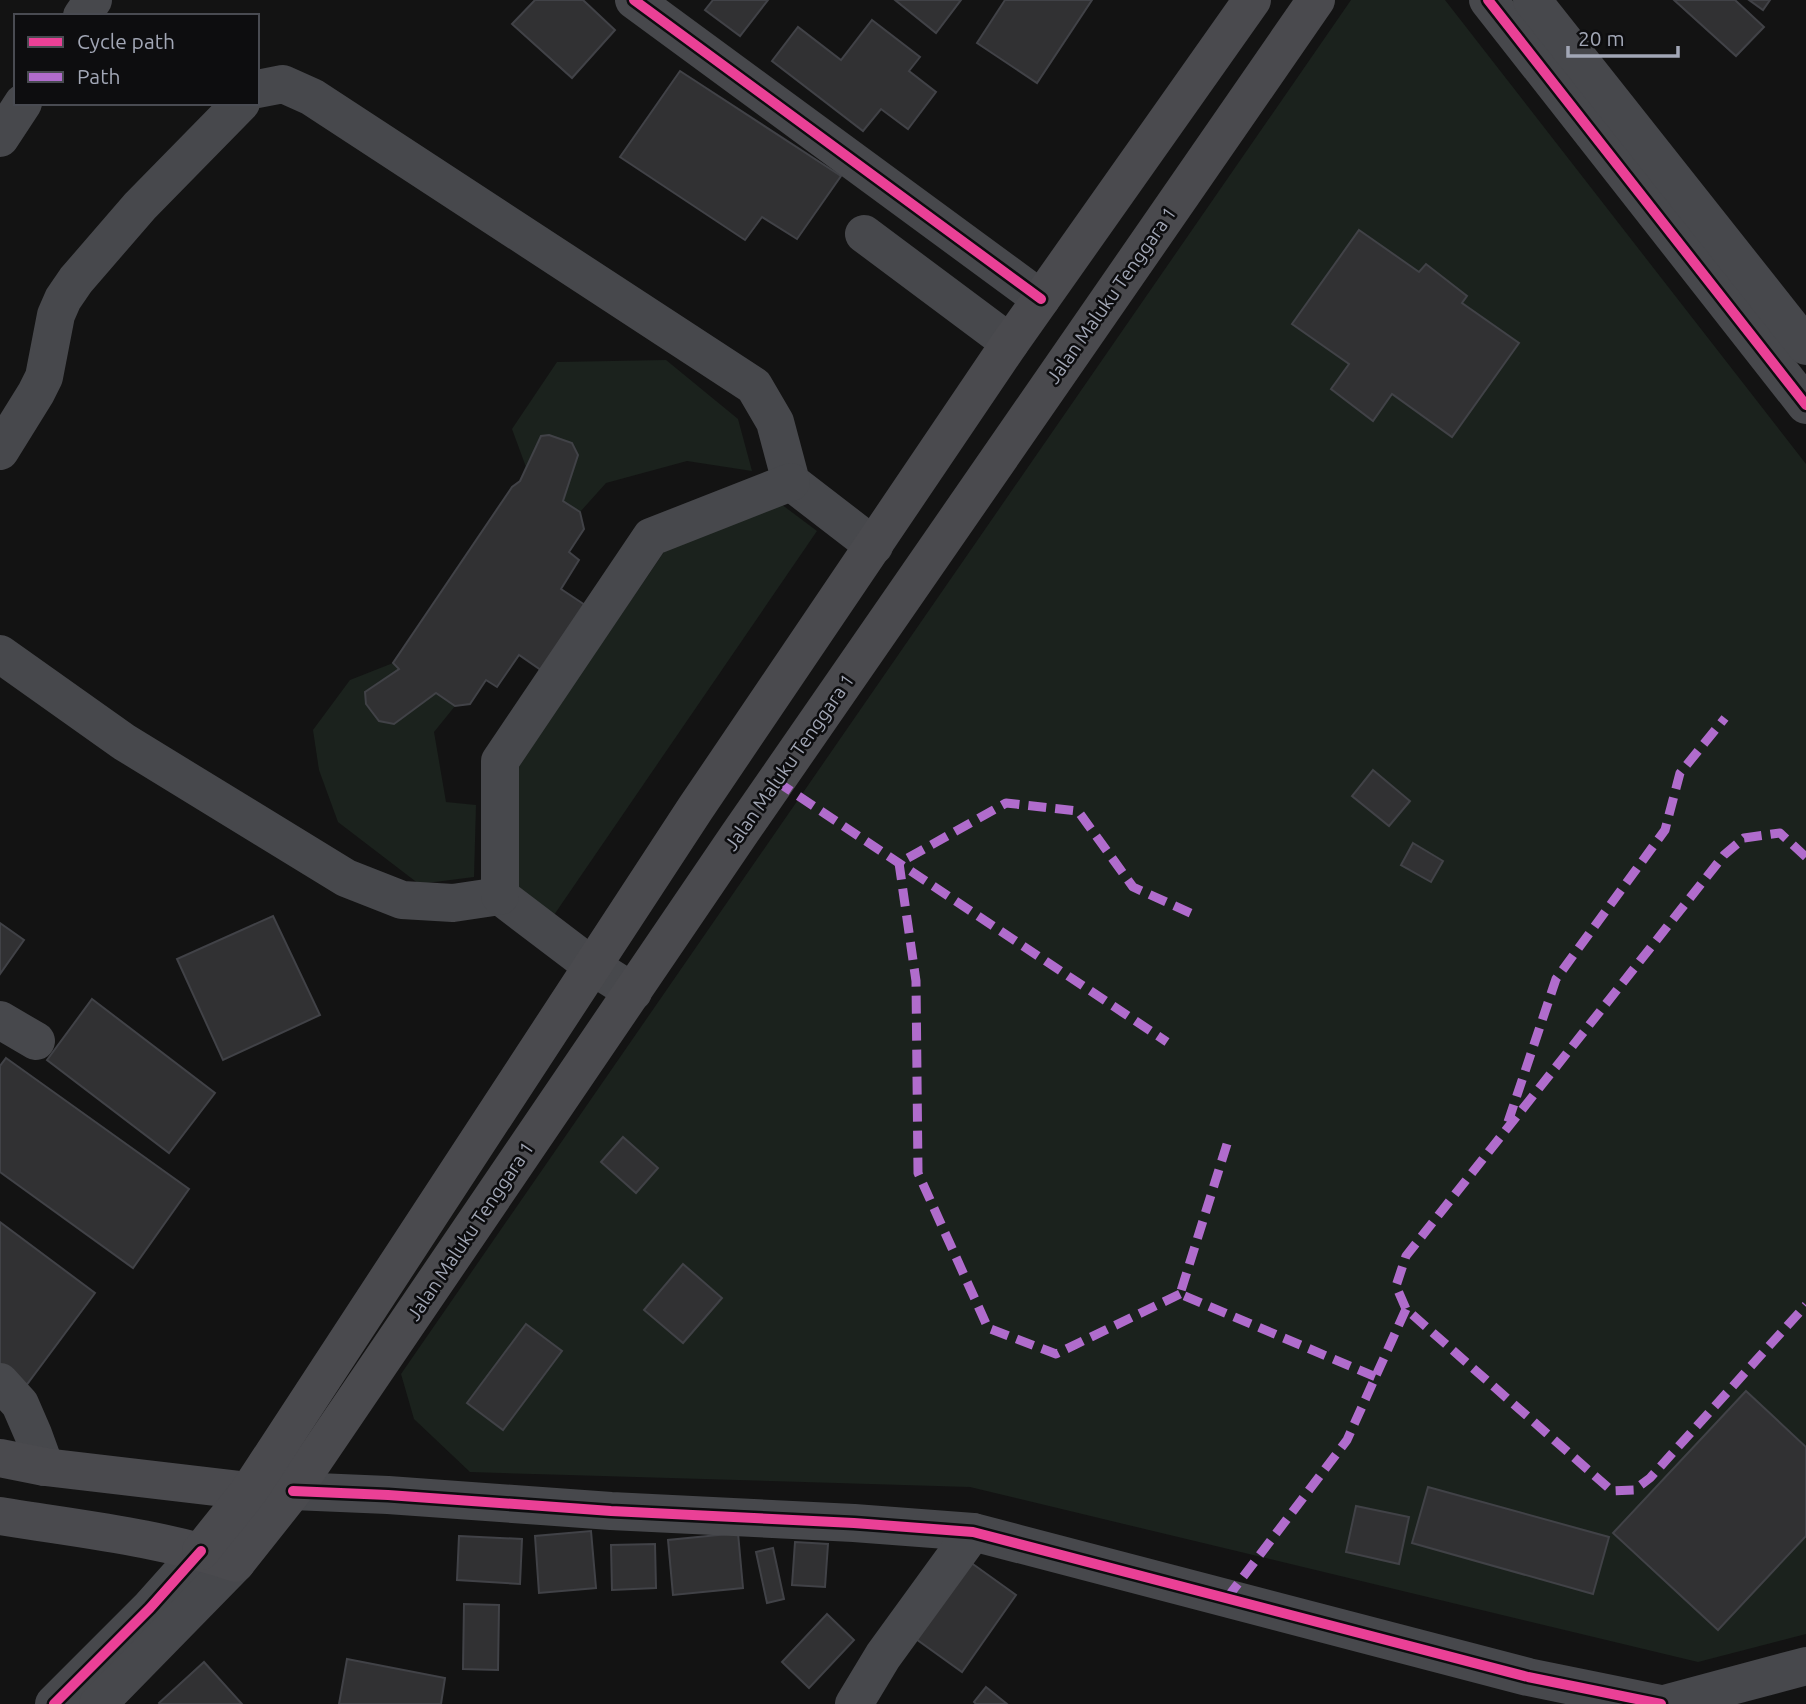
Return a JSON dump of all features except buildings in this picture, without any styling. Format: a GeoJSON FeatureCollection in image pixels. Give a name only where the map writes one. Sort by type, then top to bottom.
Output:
{"type":"FeatureCollection","features":[{"type":"Feature","properties":{"kind":"main road"},"geometry":{"type":"LineString","coordinates":[[0,1516],[157,1541],[218,1557],[249,1491],[695,808],[1010,343],[1252,0]]}},
{"type":"Feature","properties":{"kind":"main road","name":"Jalan Maluku Tenggara 1"},"geometry":{"type":"LineString","coordinates":[[218,1557],[293,1491],[746,825],[1316,0]]}},
{"type":"Feature","properties":{"kind":"main road"},"geometry":{"type":"LineString","coordinates":[[0,1458],[45,1467],[249,1491],[293,1491]]}},
{"type":"Feature","properties":{"kind":"street"},"geometry":{"type":"LineString","coordinates":[[634,0],[1041,299]]}},
{"type":"Feature","properties":{"kind":"street"},"geometry":{"type":"LineString","coordinates":[[1488,0],[1806,405]]}},
{"type":"Feature","properties":{"kind":"street"},"geometry":{"type":"LineString","coordinates":[[1532,0],[1806,346]]}},
{"type":"Feature","properties":{"kind":"street"},"geometry":{"type":"LineString","coordinates":[[259,89],[283,84],[312,97],[754,386],[775,422],[792,482],[874,546]]}},
{"type":"Feature","properties":{"kind":"street"},"geometry":{"type":"LineString","coordinates":[[0,138],[22,105]]}},
{"type":"Feature","properties":{"kind":"street"},"geometry":{"type":"LineString","coordinates":[[0,451],[44,377],[56,315],[76,280],[140,206],[239,105]]}},
{"type":"Feature","properties":{"kind":"street"},"geometry":{"type":"LineString","coordinates":[[864,234],[1010,343]]}},
{"type":"Feature","properties":{"kind":"street"},"geometry":{"type":"LineString","coordinates":[[500,896],[500,761],[651,537],[792,482]]}},
{"type":"Feature","properties":{"kind":"street"},"geometry":{"type":"LineString","coordinates":[[0,654],[124,742],[346,878],[402,900],[453,903],[500,896],[593,966],[633,992]]}},
{"type":"Feature","properties":{"kind":"street"},"geometry":{"type":"LineString","coordinates":[[0,1020],[36,1041]]}},
{"type":"Feature","properties":{"kind":"street"},"geometry":{"type":"LineString","coordinates":[[0,1382],[20,1404],[45,1467]]}},
{"type":"Feature","properties":{"kind":"street"},"geometry":{"type":"LineString","coordinates":[[293,1491],[973,1532],[1528,1677],[1662,1704],[1806,1666]]}},
{"type":"Feature","properties":{"kind":"street"},"geometry":{"type":"LineString","coordinates":[[854,1704],[883,1656],[973,1532]]}},
{"type":"Feature","properties":{"kind":"street"},"geometry":{"type":"LineString","coordinates":[[54,1704],[150,1608],[218,1557]]}},
{"type":"Feature","properties":{"kind":"street"},"geometry":{"type":"LineString","coordinates":[[97,1704],[218,1557]]}},
{"type":"Feature","properties":{"kind":"shaded area"},"geometry":{"type":"Polygon","coordinates":[[[1351,0],[1445,0],[1806,464],[1806,1634],[1698,1662],[970,1487],[470,1472],[414,1419],[401,1374],[1351,0]]]}},
{"type":"Feature","properties":{"kind":"shaded area"},"geometry":{"type":"Polygon","coordinates":[[[666,360],[738,419],[752,471],[687,461],[606,483],[580,512],[563,501],[578,455],[572,443],[549,435],[541,436],[526,467],[512,429],[557,362],[666,360]]]}},
{"type":"Feature","properties":{"kind":"shaded area"},"geometry":{"type":"Polygon","coordinates":[[[781,504],[817,531],[554,915],[517,889],[517,767],[666,549],[781,504]]]}},
{"type":"Feature","properties":{"kind":"shaded area"},"geometry":{"type":"Polygon","coordinates":[[[393,663],[399,669],[365,693],[366,704],[379,721],[394,724],[436,693],[455,706],[434,732],[446,802],[476,805],[474,877],[419,884],[338,822],[319,770],[313,730],[350,680],[393,663]]]}},
{"type":"Feature","properties":{"kind":"marked path"},"geometry":{"type":"LineString","coordinates":[[1508,1122],[1556,979],[1665,830],[1680,773],[1725,718]]}},
{"type":"Feature","properties":{"kind":"marked path"},"geometry":{"type":"LineString","coordinates":[[776,781],[1167,1042]]}},
{"type":"Feature","properties":{"kind":"marked path"},"geometry":{"type":"LineString","coordinates":[[1180,1294],[1056,1354],[988,1328],[918,1173],[916,981],[899,863],[1006,803],[1078,811],[1133,887],[1197,916]]}},
{"type":"Feature","properties":{"kind":"marked path"},"geometry":{"type":"LineString","coordinates":[[1806,857],[1780,833],[1744,838],[1724,855],[1406,1256],[1396,1286],[1406,1309],[1612,1491],[1634,1490],[1650,1478],[1806,1305]]}},
{"type":"Feature","properties":{"kind":"marked path"},"geometry":{"type":"LineString","coordinates":[[1227,1144],[1180,1294],[1376,1377]]}},
{"type":"Feature","properties":{"kind":"marked path"},"geometry":{"type":"LineString","coordinates":[[1227,1598],[1347,1440],[1406,1309]]}},
{"type":"Feature","properties":{"kind":"cycle path"},"geometry":{"type":"LineString","coordinates":[[634,0],[1041,299]]}},
{"type":"Feature","properties":{"kind":"cycle path"},"geometry":{"type":"LineString","coordinates":[[1488,0],[1806,405]]}},
{"type":"Feature","properties":{"kind":"cycle path"},"geometry":{"type":"LineString","coordinates":[[293,1491],[973,1532],[1528,1677],[1661,1704]]}},
{"type":"Feature","properties":{"kind":"cycle path"},"geometry":{"type":"LineString","coordinates":[[54,1704],[150,1608],[201,1551]]}}]}
